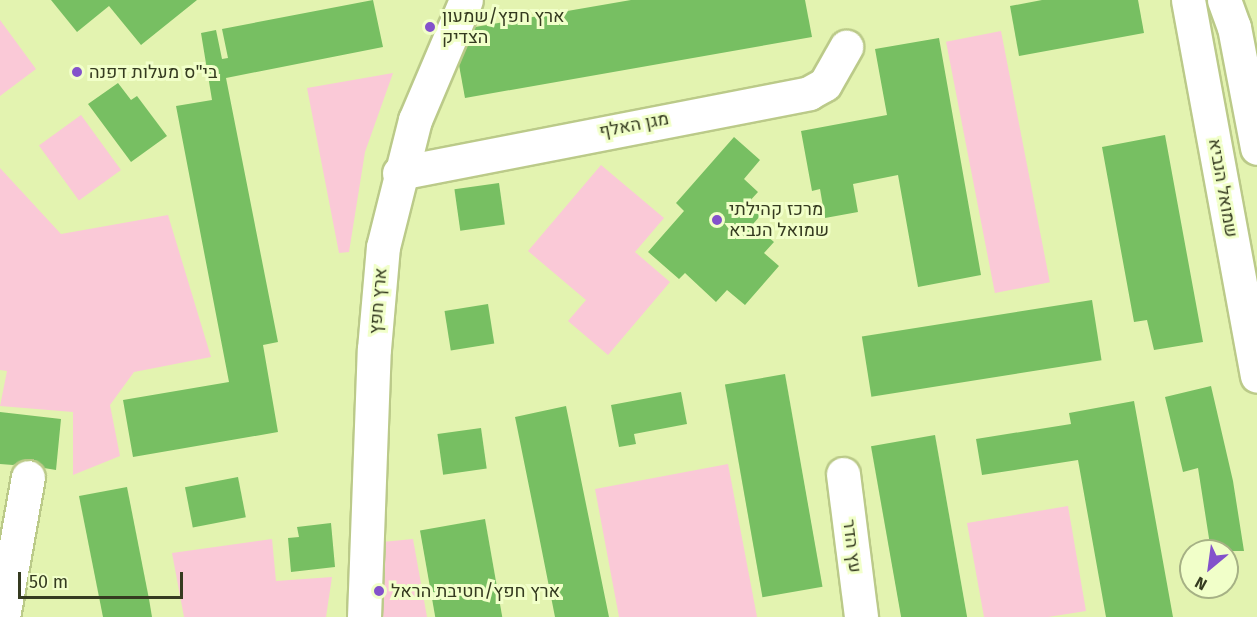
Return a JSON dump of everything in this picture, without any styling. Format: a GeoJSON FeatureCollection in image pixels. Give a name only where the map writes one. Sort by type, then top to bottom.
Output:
{"type":"FeatureCollection","features":[{"type":"Feature","properties":{"kind":"street","name":"ארץ חפץ"},"geometry":{"type":"LineString","coordinates":[[364,617],[374,349],[383,247],[399,172],[428,83],[466,0]]}},
{"type":"Feature","properties":{"kind":"street","name":"שמואל הנביא"},"geometry":{"type":"LineString","coordinates":[[1188,0],[1257,376]]}},
{"type":"Feature","properties":{"kind":"street"},"geometry":{"type":"LineString","coordinates":[[1224,0],[1234,27],[1257,148]]}},
{"type":"Feature","properties":{"kind":"street","name":"מגן האלף"},"geometry":{"type":"LineString","coordinates":[[399,172],[809,93],[825,84],[846,47]]}},
{"type":"Feature","properties":{"kind":"street","name":"עץ הדר"},"geometry":{"type":"LineString","coordinates":[[843,474],[861,617]]}},
{"type":"Feature","properties":{"kind":"street"},"geometry":{"type":"LineString","coordinates":[[3,617],[28,477]]}},
{"type":"Feature","properties":{"kind":"shaded area"},"geometry":{"type":"Polygon","coordinates":[[[0,20],[36,69],[0,96],[0,20]]]}},
{"type":"Feature","properties":{"kind":"shaded area"},"geometry":{"type":"Polygon","coordinates":[[[1001,31],[1050,282],[995,293],[946,42],[1001,31]]]}},
{"type":"Feature","properties":{"kind":"shaded area"},"geometry":{"type":"Polygon","coordinates":[[[393,73],[365,152],[349,252],[339,253],[307,88],[393,73]]]}},
{"type":"Feature","properties":{"kind":"shaded area"},"geometry":{"type":"Polygon","coordinates":[[[81,115],[121,170],[79,201],[39,146],[81,115]]]}},
{"type":"Feature","properties":{"kind":"shaded area"},"geometry":{"type":"Polygon","coordinates":[[[601,165],[664,218],[635,252],[670,282],[608,355],[568,321],[586,300],[528,251],[601,165]]]}},
{"type":"Feature","properties":{"kind":"shaded area"},"geometry":{"type":"Polygon","coordinates":[[[0,168],[61,234],[168,215],[211,357],[134,372],[110,405],[120,456],[73,475],[73,412],[0,406],[7,371],[0,370],[0,168]]]}},
{"type":"Feature","properties":{"kind":"shaded area"},"geometry":{"type":"Polygon","coordinates":[[[728,464],[757,617],[619,617],[595,489],[728,464]]]}},
{"type":"Feature","properties":{"kind":"shaded area"},"geometry":{"type":"Polygon","coordinates":[[[1068,506],[1086,611],[1048,617],[984,617],[967,523],[1068,506]]]}},
{"type":"Feature","properties":{"kind":"shaded area"},"geometry":{"type":"Polygon","coordinates":[[[272,539],[276,581],[332,577],[326,617],[184,617],[172,553],[272,539]]]}},
{"type":"Feature","properties":{"kind":"shaded area"},"geometry":{"type":"Polygon","coordinates":[[[413,539],[427,617],[378,617],[382,542],[413,539]]]}},
{"type":"Feature","properties":{"kind":"building"},"geometry":{"type":"Polygon","coordinates":[[[51,0],[197,0],[141,45],[109,6],[77,32],[51,0]]]}},
{"type":"Feature","properties":{"kind":"building"},"geometry":{"type":"Polygon","coordinates":[[[373,0],[383,47],[226,78],[278,342],[263,345],[278,432],[133,457],[123,400],[229,382],[176,106],[212,100],[201,33],[216,30],[222,59],[228,58],[222,29],[373,0]]]}},
{"type":"Feature","properties":{"kind":"building"},"geometry":{"type":"Polygon","coordinates":[[[631,0],[805,0],[812,37],[465,98],[459,65],[475,27],[631,0]]]}},
{"type":"Feature","properties":{"kind":"building"},"geometry":{"type":"Polygon","coordinates":[[[1042,0],[1138,0],[1144,33],[1019,56],[1010,6],[1042,0]]]}},
{"type":"Feature","properties":{"kind":"building"},"geometry":{"type":"Polygon","coordinates":[[[939,38],[981,275],[918,287],[898,175],[853,184],[858,212],[825,218],[820,189],[812,191],[801,131],[887,115],[875,49],[939,38]]]}},
{"type":"Feature","properties":{"kind":"building"},"geometry":{"type":"Polygon","coordinates":[[[118,83],[131,100],[137,96],[167,136],[131,162],[88,104],[118,83]]]}},
{"type":"Feature","properties":{"kind":"building"},"geometry":{"type":"Polygon","coordinates":[[[1165,135],[1203,342],[1154,350],[1147,320],[1134,322],[1102,147],[1165,135]]]}},
{"type":"Feature","properties":{"kind":"building","name":"מרכז קהילתי שמואל הנביא"},"geometry":{"type":"Polygon","coordinates":[[[734,137],[760,160],[744,179],[758,192],[747,204],[760,216],[753,224],[774,242],[764,253],[779,266],[745,305],[727,290],[716,302],[685,273],[679,279],[648,252],[684,211],[676,203],[734,137]]]}},
{"type":"Feature","properties":{"kind":"building"},"geometry":{"type":"Polygon","coordinates":[[[499,183],[505,225],[460,231],[454,189],[499,183]]]}},
{"type":"Feature","properties":{"kind":"building"},"geometry":{"type":"Polygon","coordinates":[[[1092,300],[1102,360],[871,397],[862,336],[1092,300]]]}},
{"type":"Feature","properties":{"kind":"building"},"geometry":{"type":"Polygon","coordinates":[[[488,304],[494,344],[451,350],[445,311],[488,304]]]}},
{"type":"Feature","properties":{"kind":"building"},"geometry":{"type":"Polygon","coordinates":[[[785,374],[823,587],[762,597],[725,385],[785,374]]]}},
{"type":"Feature","properties":{"kind":"building"},"geometry":{"type":"Polygon","coordinates":[[[1211,386],[1233,481],[1244,551],[1239,551],[1239,539],[1209,539],[1198,468],[1183,472],[1165,397],[1211,386]]]}},
{"type":"Feature","properties":{"kind":"building"},"geometry":{"type":"Polygon","coordinates":[[[681,392],[687,424],[634,434],[636,444],[619,447],[611,405],[681,392]]]}},
{"type":"Feature","properties":{"kind":"building"},"geometry":{"type":"Polygon","coordinates":[[[1134,401],[1173,617],[1106,617],[1078,460],[982,475],[976,439],[1071,424],[1069,413],[1134,401]]]}},
{"type":"Feature","properties":{"kind":"building"},"geometry":{"type":"Polygon","coordinates":[[[566,406],[609,617],[555,617],[515,417],[566,406]]]}},
{"type":"Feature","properties":{"kind":"building"},"geometry":{"type":"Polygon","coordinates":[[[0,412],[61,419],[56,470],[44,468],[31,459],[13,465],[0,464],[0,412]]]}},
{"type":"Feature","properties":{"kind":"building"},"geometry":{"type":"Polygon","coordinates":[[[481,428],[487,469],[443,475],[437,434],[481,428]]]}},
{"type":"Feature","properties":{"kind":"building"},"geometry":{"type":"Polygon","coordinates":[[[935,435],[967,617],[901,617],[871,446],[935,435]]]}},
{"type":"Feature","properties":{"kind":"building"},"geometry":{"type":"Polygon","coordinates":[[[238,477],[246,517],[193,528],[185,487],[238,477]]]}},
{"type":"Feature","properties":{"kind":"building"},"geometry":{"type":"Polygon","coordinates":[[[127,487],[152,617],[103,617],[79,496],[127,487]]]}},
{"type":"Feature","properties":{"kind":"building"},"geometry":{"type":"Polygon","coordinates":[[[485,519],[502,617],[435,617],[420,530],[485,519]]]}},
{"type":"Feature","properties":{"kind":"building"},"geometry":{"type":"Polygon","coordinates":[[[331,523],[335,567],[291,572],[288,538],[299,537],[297,527],[331,523]]]}},
{"type":"Feature","properties":{"kind":"place","name":"ארץ חפץ/שמעון הצדיק"},"geometry":{"type":"Point","coordinates":[430,27]}},
{"type":"Feature","properties":{"kind":"place","name":"בי\"ס מעלות דפנה"},"geometry":{"type":"Point","coordinates":[77,72]}},
{"type":"Feature","properties":{"kind":"place","name":"מרכז קהילתי שמואל הנביא"},"geometry":{"type":"Point","coordinates":[717,220]}},
{"type":"Feature","properties":{"kind":"place","name":"ארץ חפץ/חטיבת הראל"},"geometry":{"type":"Point","coordinates":[379,591]}}]}
